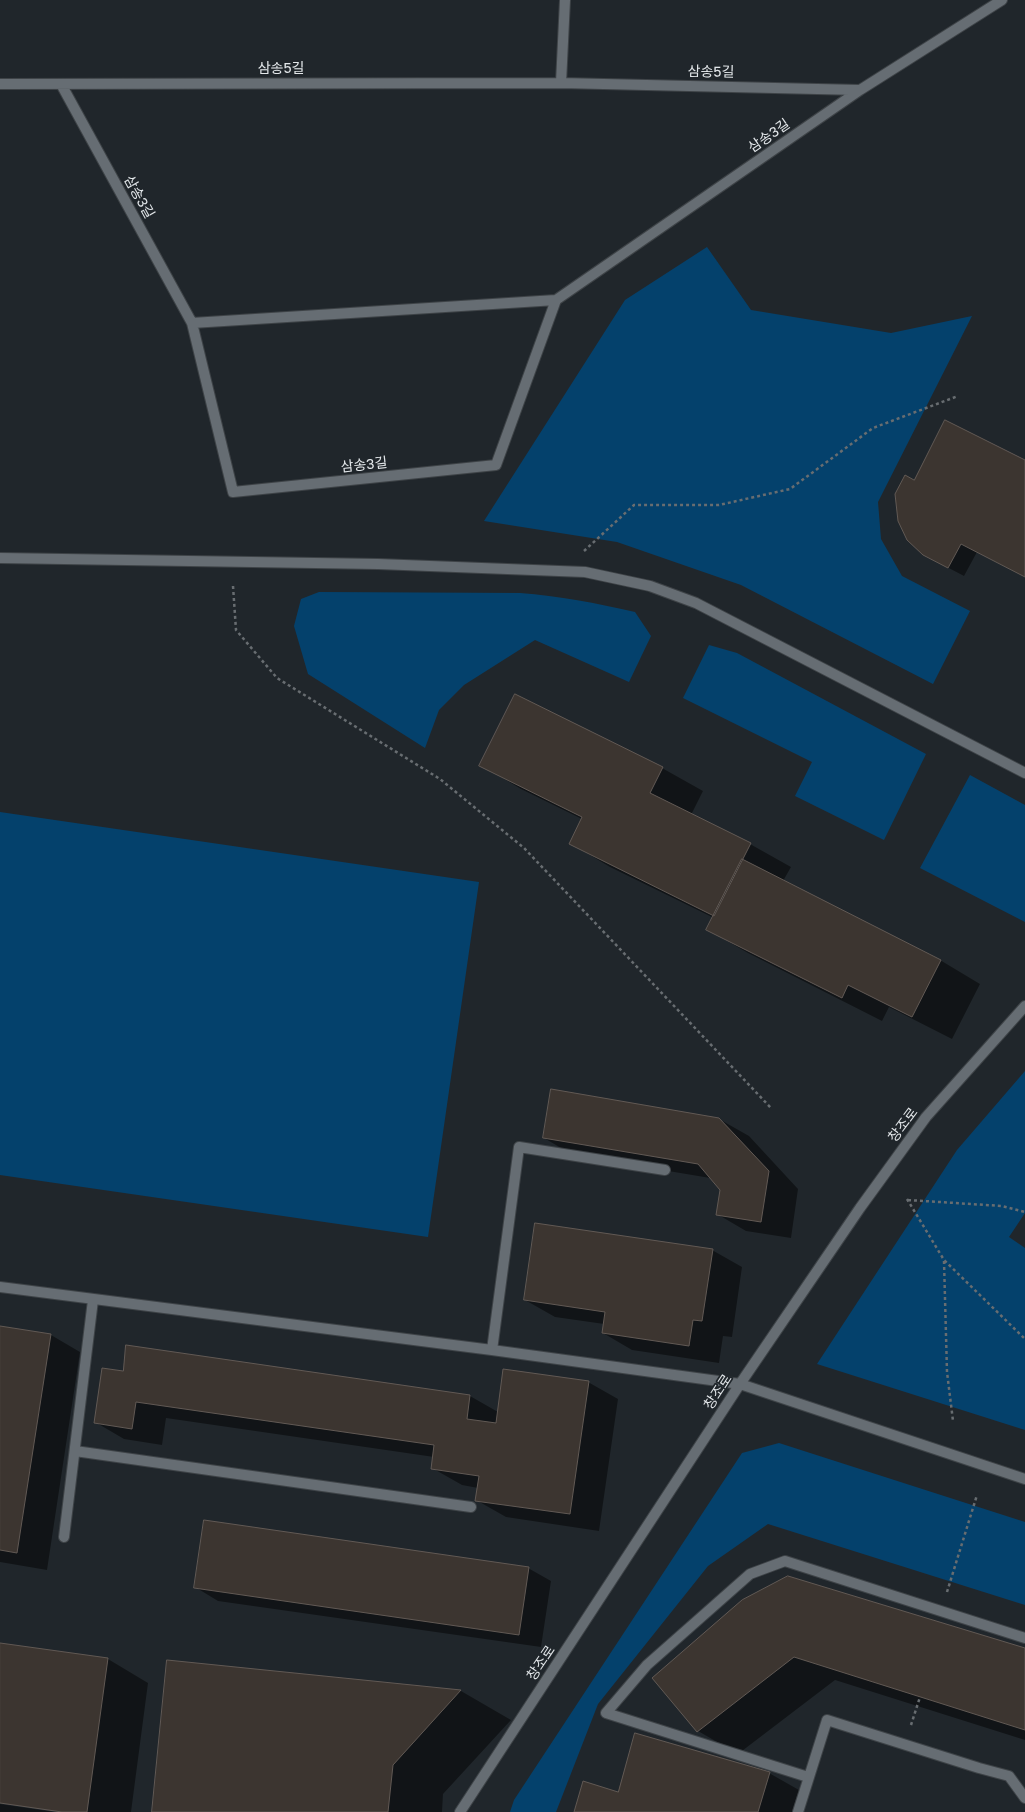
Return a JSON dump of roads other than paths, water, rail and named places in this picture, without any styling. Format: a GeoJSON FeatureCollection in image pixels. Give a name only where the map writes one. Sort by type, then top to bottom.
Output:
{"type":"FeatureCollection","features":[{"type":"Feature","properties":{"kind":"street"},"geometry":{"type":"LineString","coordinates":[[561,82],[565,0]]}},
{"type":"Feature","properties":{"kind":"street","name":"삼송3길"},"geometry":{"type":"LineString","coordinates":[[61,84],[192,323],[233,492],[496,465],[556,300],[860,90],[1002,0]]}},
{"type":"Feature","properties":{"kind":"street","name":"삼송5길"},"geometry":{"type":"LineString","coordinates":[[0,84],[561,82],[860,90]]}},
{"type":"Feature","properties":{"kind":"street"},"geometry":{"type":"LineString","coordinates":[[192,323],[556,300]]}},
{"type":"Feature","properties":{"kind":"street"},"geometry":{"type":"LineString","coordinates":[[0,558],[370,564],[585,572],[650,586],[696,603],[1025,773]]}},
{"type":"Feature","properties":{"kind":"street","name":"창조로"},"geometry":{"type":"LineString","coordinates":[[460,1812],[740,1384],[860,1208],[926,1117],[1025,1006]]}},
{"type":"Feature","properties":{"kind":"street"},"geometry":{"type":"LineString","coordinates":[[492,1350],[519,1147],[664,1170]]}},
{"type":"Feature","properties":{"kind":"street"},"geometry":{"type":"LineString","coordinates":[[0,1287],[492,1350],[740,1384],[1025,1479]]}},
{"type":"Feature","properties":{"kind":"street"},"geometry":{"type":"LineString","coordinates":[[64,1538],[93,1300]]}},
{"type":"Feature","properties":{"kind":"street"},"geometry":{"type":"LineString","coordinates":[[75,1451],[471,1507]]}},
{"type":"Feature","properties":{"kind":"street"},"geometry":{"type":"LineString","coordinates":[[808,1777],[606,1713],[647,1665],[750,1574],[785,1561],[1025,1638]]}},
{"type":"Feature","properties":{"kind":"street"},"geometry":{"type":"LineString","coordinates":[[798,1812],[827,1720],[1009,1776],[1025,1798]]}}]}
